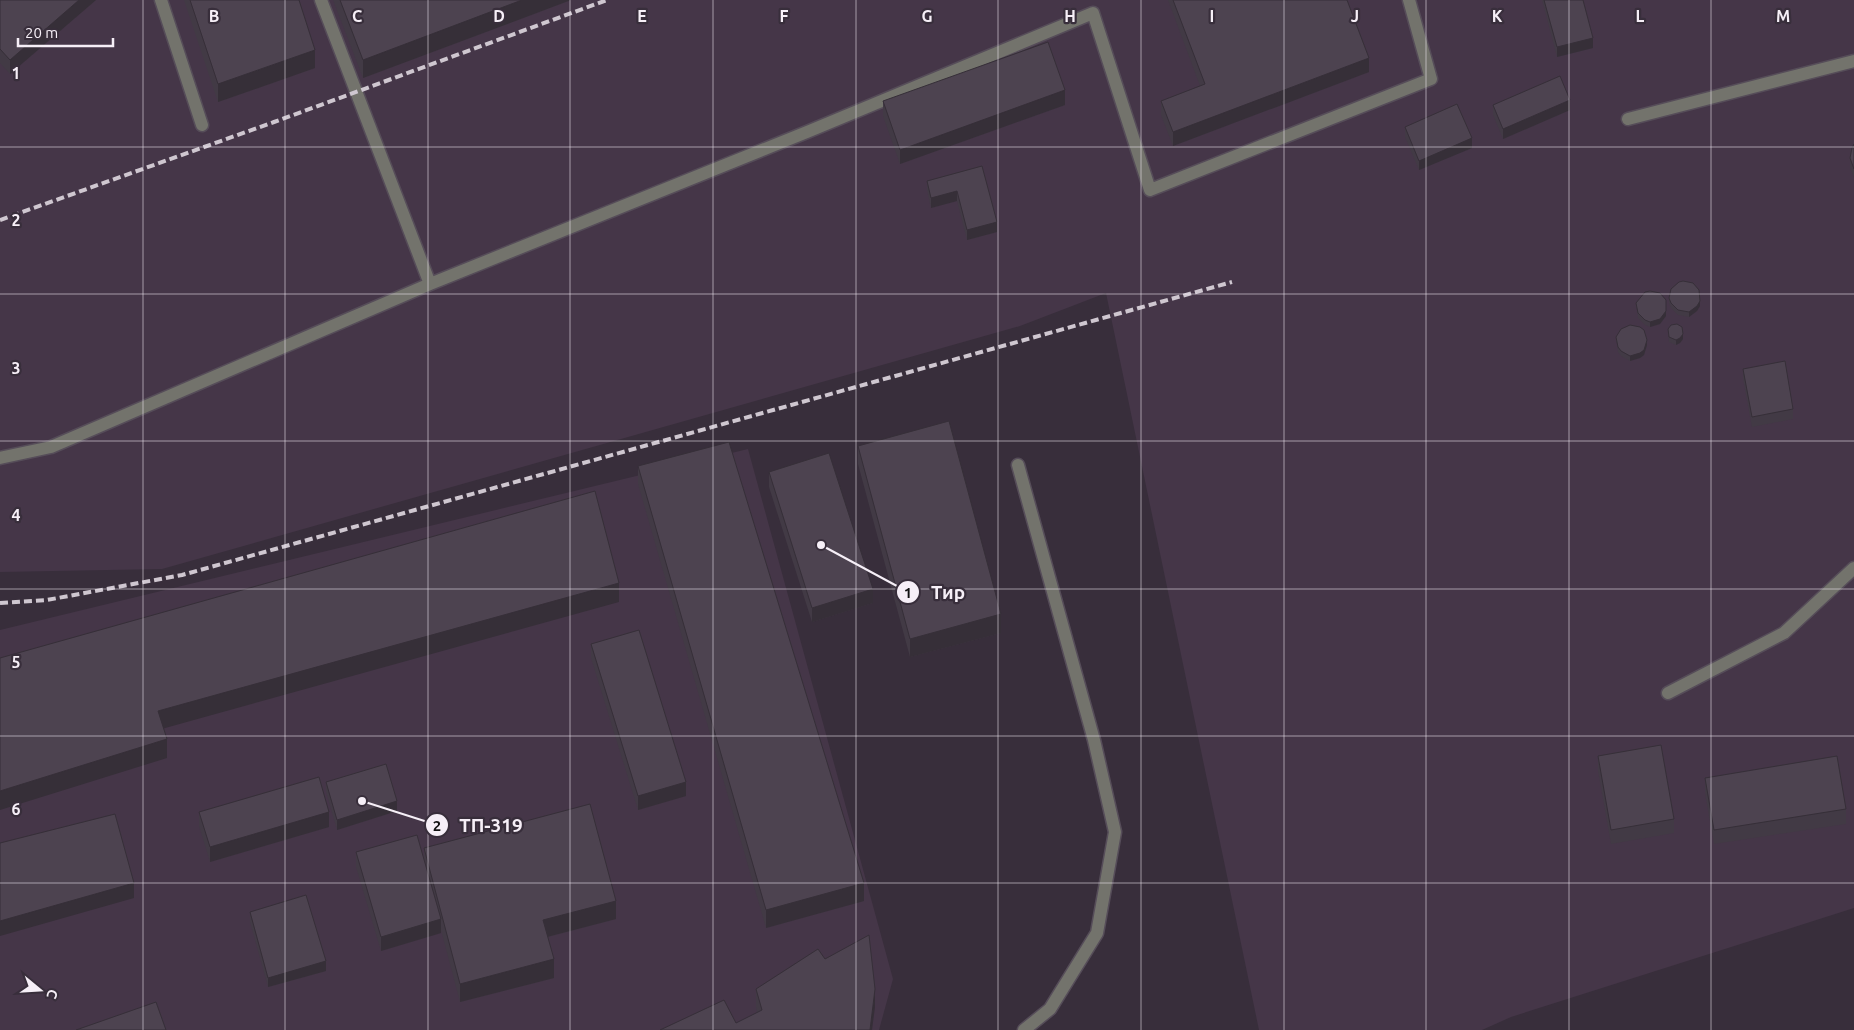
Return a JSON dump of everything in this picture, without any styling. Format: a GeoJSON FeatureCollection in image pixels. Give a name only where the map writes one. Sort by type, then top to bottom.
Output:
{"type":"FeatureCollection","features":[{"type":"Feature","properties":{"kind":"lane"},"geometry":{"type":"LineString","coordinates":[[161,0],[202,125]]}},
{"type":"Feature","properties":{"kind":"lane"},"geometry":{"type":"LineString","coordinates":[[321,0],[430,284]]}},
{"type":"Feature","properties":{"kind":"lane"},"geometry":{"type":"LineString","coordinates":[[0,458],[51,447],[430,284],[798,136],[1093,13],[1150,190],[1432,79],[1409,0]]}},
{"type":"Feature","properties":{"kind":"lane"},"geometry":{"type":"LineString","coordinates":[[1628,119],[1854,61]]}},
{"type":"Feature","properties":{"kind":"lane"},"geometry":{"type":"LineString","coordinates":[[1018,465],[1094,740],[1115,832],[1097,933],[1050,1009],[1024,1030]]}},
{"type":"Feature","properties":{"kind":"lane"},"geometry":{"type":"LineString","coordinates":[[1668,693],[1784,633],[1854,568]]}},
{"type":"Feature","properties":{"kind":"shaded area"},"geometry":{"type":"Polygon","coordinates":[[[15,0],[1854,0],[1854,908],[1511,1017],[1482,1030],[1259,1030],[1106,293],[1020,326],[162,569],[0,572],[0,13],[15,0]]]}},
{"type":"Feature","properties":{"kind":"shaded area"},"geometry":{"type":"Polygon","coordinates":[[[748,449],[893,979],[879,1030],[0,1030],[0,630],[748,449]]]}},
{"type":"Feature","properties":{"kind":"building"},"geometry":{"type":"Polygon","coordinates":[[[0,0],[79,0],[10,60],[0,49],[0,0]]]}},
{"type":"Feature","properties":{"kind":"building"},"geometry":{"type":"Polygon","coordinates":[[[190,0],[299,0],[315,50],[218,84],[190,0]]]}},
{"type":"Feature","properties":{"kind":"building"},"geometry":{"type":"Polygon","coordinates":[[[340,0],[522,0],[363,60],[340,0]]]}},
{"type":"Feature","properties":{"kind":"building"},"geometry":{"type":"Polygon","coordinates":[[[1173,0],[1347,0],[1369,58],[1173,132],[1161,101],[1205,84],[1173,0]]]}},
{"type":"Feature","properties":{"kind":"building"},"geometry":{"type":"Polygon","coordinates":[[[1544,0],[1583,0],[1593,38],[1557,47],[1544,0]]]}},
{"type":"Feature","properties":{"kind":"building"},"geometry":{"type":"Polygon","coordinates":[[[1048,42],[1065,90],[900,150],[883,101],[1048,42]]]}},
{"type":"Feature","properties":{"kind":"building"},"geometry":{"type":"Polygon","coordinates":[[[1560,76],[1570,100],[1503,129],[1493,105],[1560,76]]]}},
{"type":"Feature","properties":{"kind":"building"},"geometry":{"type":"Polygon","coordinates":[[[1457,104],[1472,138],[1419,161],[1405,127],[1457,104]]]}},
{"type":"Feature","properties":{"kind":"building"},"geometry":{"type":"Polygon","coordinates":[[[1854,144],[1854,169],[1850,158],[1854,144]]]}},
{"type":"Feature","properties":{"kind":"building"},"geometry":{"type":"Polygon","coordinates":[[[982,166],[997,222],[967,230],[957,191],[931,198],[927,181],[982,166]]]}},
{"type":"Feature","properties":{"kind":"building"},"geometry":{"type":"Polygon","coordinates":[[[1683,281],[1693,283],[1699,290],[1700,301],[1689,312],[1678,310],[1669,298],[1671,289],[1683,281]]]}},
{"type":"Feature","properties":{"kind":"building"},"geometry":{"type":"Polygon","coordinates":[[[1645,292],[1660,293],[1666,300],[1666,311],[1660,319],[1650,322],[1638,313],[1636,303],[1645,292]]]}},
{"type":"Feature","properties":{"kind":"building"},"geometry":{"type":"Polygon","coordinates":[[[1677,324],[1682,327],[1683,334],[1676,340],[1669,337],[1668,329],[1671,325],[1677,324]]]}},
{"type":"Feature","properties":{"kind":"building"},"geometry":{"type":"Polygon","coordinates":[[[1630,325],[1644,330],[1647,340],[1644,350],[1630,356],[1618,347],[1616,337],[1621,329],[1630,325]]]}},
{"type":"Feature","properties":{"kind":"building"},"geometry":{"type":"Polygon","coordinates":[[[1785,361],[1793,409],[1752,417],[1743,369],[1785,361]]]}},
{"type":"Feature","properties":{"kind":"building"},"geometry":{"type":"Polygon","coordinates":[[[949,421],[1001,614],[910,639],[858,446],[949,421]]]}},
{"type":"Feature","properties":{"kind":"building"},"geometry":{"type":"Polygon","coordinates":[[[729,442],[864,883],[766,910],[638,466],[729,442]]]}},
{"type":"Feature","properties":{"kind":"building"},"geometry":{"type":"Polygon","coordinates":[[[829,453],[873,589],[812,608],[769,472],[829,453]]]}},
{"type":"Feature","properties":{"kind":"building"},"geometry":{"type":"Polygon","coordinates":[[[595,491],[619,583],[158,711],[167,739],[0,791],[0,658],[595,491]]]}},
{"type":"Feature","properties":{"kind":"building"},"geometry":{"type":"Polygon","coordinates":[[[639,630],[686,782],[638,796],[591,644],[639,630]]]}},
{"type":"Feature","properties":{"kind":"building"},"geometry":{"type":"Polygon","coordinates":[[[1661,745],[1674,819],[1611,830],[1598,756],[1661,745]]]}},
{"type":"Feature","properties":{"kind":"building"},"geometry":{"type":"Polygon","coordinates":[[[1837,756],[1846,809],[1714,830],[1705,778],[1837,756]]]}},
{"type":"Feature","properties":{"kind":"building"},"geometry":{"type":"Polygon","coordinates":[[[386,764],[397,801],[337,820],[326,782],[386,764]]]}},
{"type":"Feature","properties":{"kind":"building"},"geometry":{"type":"Polygon","coordinates":[[[319,777],[329,812],[210,847],[199,812],[319,777]]]}},
{"type":"Feature","properties":{"kind":"building"},"geometry":{"type":"Polygon","coordinates":[[[590,804],[616,901],[543,920],[554,959],[460,984],[424,848],[590,804]]]}},
{"type":"Feature","properties":{"kind":"building"},"geometry":{"type":"Polygon","coordinates":[[[115,814],[134,883],[0,921],[0,843],[115,814]]]}},
{"type":"Feature","properties":{"kind":"building"},"geometry":{"type":"Polygon","coordinates":[[[417,835],[441,919],[381,937],[356,852],[417,835]]]}},
{"type":"Feature","properties":{"kind":"building"},"geometry":{"type":"Polygon","coordinates":[[[306,895],[326,961],[268,978],[250,912],[306,895]]]}},
{"type":"Feature","properties":{"kind":"building"},"geometry":{"type":"Polygon","coordinates":[[[869,935],[875,989],[870,1030],[660,1030],[724,1000],[736,1023],[762,1010],[756,989],[818,949],[825,959],[869,935]]]}},
{"type":"Feature","properties":{"kind":"building"},"geometry":{"type":"Polygon","coordinates":[[[156,1002],[166,1030],[76,1030],[156,1002]]]}},
{"type":"Feature","properties":{"kind":"railway"},"geometry":{"type":"LineString","coordinates":[[0,220],[607,0]]}},
{"type":"Feature","properties":{"kind":"railway"},"geometry":{"type":"LineString","coordinates":[[0,603],[47,600],[182,575],[1232,282]]}},
{"type":"Feature","properties":{"kind":"place","name":"Тир"},"geometry":{"type":"Point","coordinates":[821,545]}},
{"type":"Feature","properties":{"kind":"place","name":"ТП-319"},"geometry":{"type":"Point","coordinates":[362,801]}}]}
